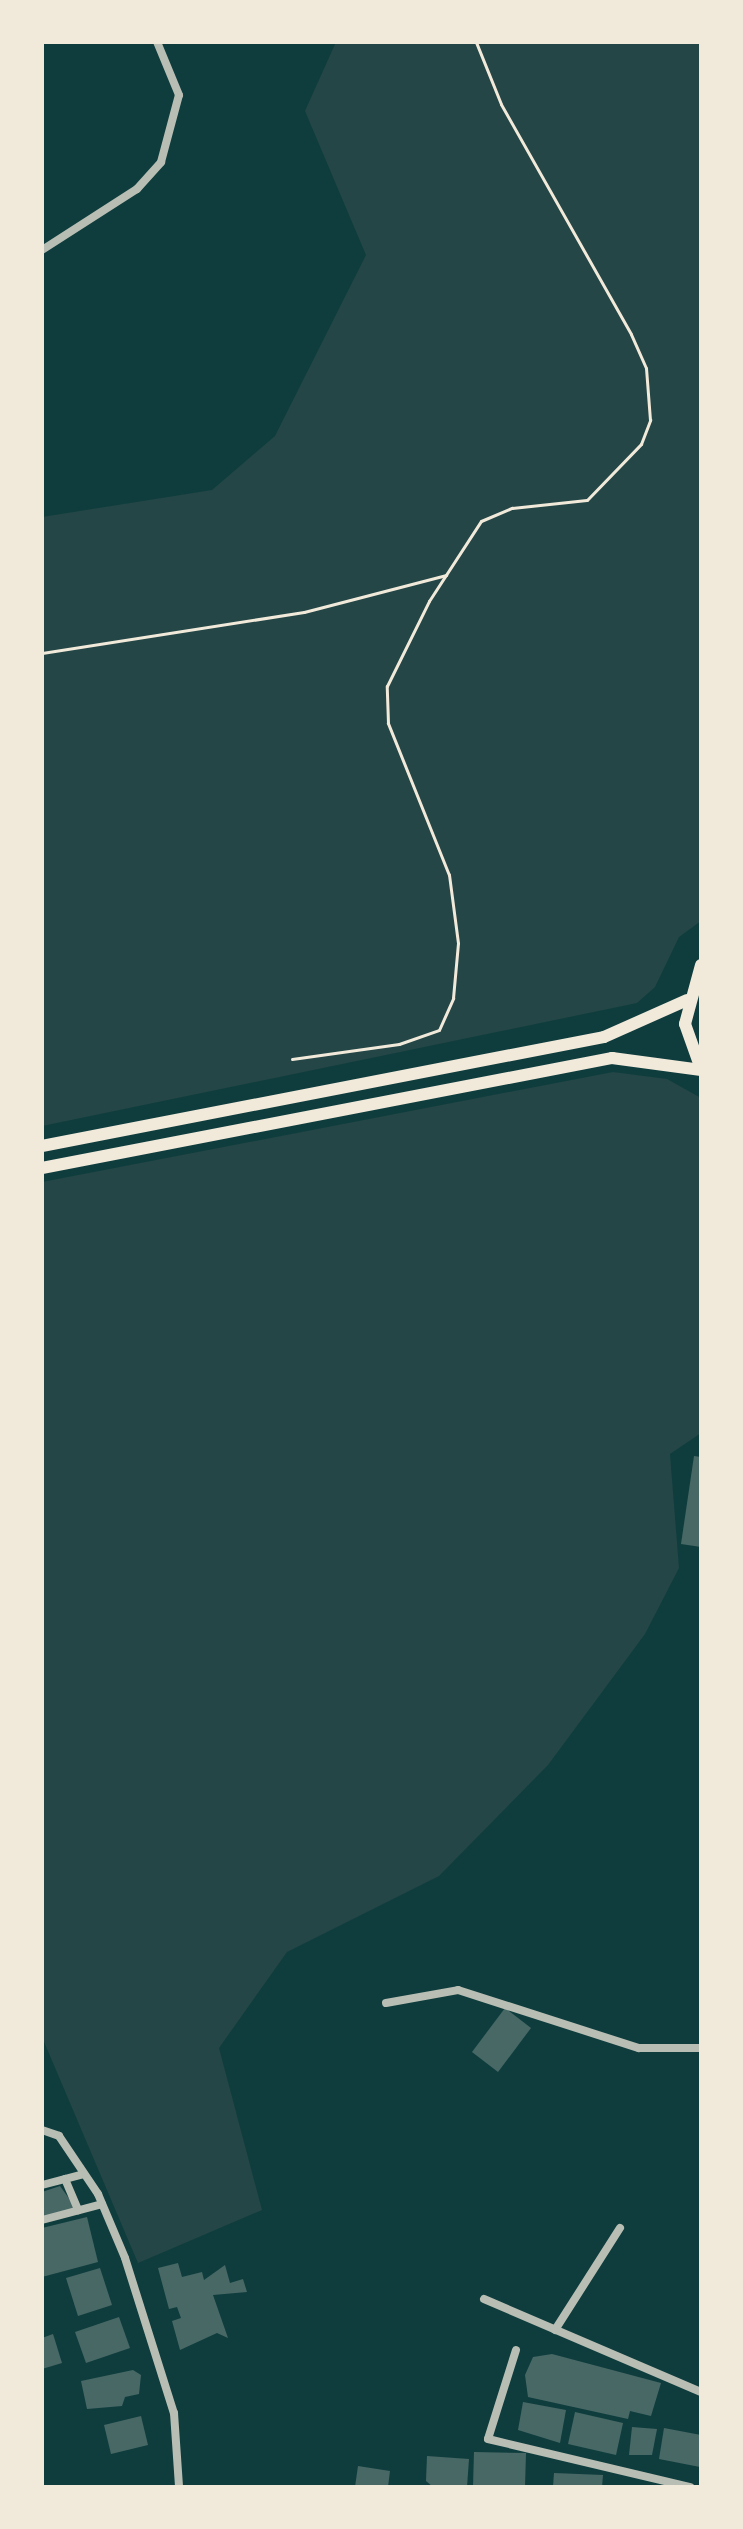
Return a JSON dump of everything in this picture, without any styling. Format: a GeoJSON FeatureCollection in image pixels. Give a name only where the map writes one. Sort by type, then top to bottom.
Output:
{"type":"FeatureCollection","features":[{"type":"Feature","properties":{"kind":"main road"},"geometry":{"type":"LineString","coordinates":[[42,1168],[288,1117],[612,1058],[701,1070],[685,1024],[687,1000],[701,965]]}},
{"type":"Feature","properties":{"kind":"main road"},"geometry":{"type":"LineString","coordinates":[[42,1146],[604,1037],[687,1000]]}},
{"type":"Feature","properties":{"kind":"main road"},"geometry":{"type":"LineString","coordinates":[[284,1097],[288,1117]]}},
{"type":"Feature","properties":{"kind":"main road"},"geometry":{"type":"LineString","coordinates":[[221,1110],[226,1130]]}},
{"type":"Feature","properties":{"kind":"main road"},"geometry":{"type":"LineString","coordinates":[[158,1123],[162,1143]]}},
{"type":"Feature","properties":{"kind":"street"},"geometry":{"type":"LineString","coordinates":[[42,250],[137,189],[161,162],[179,95],[157,42]]}},
{"type":"Feature","properties":{"kind":"street"},"geometry":{"type":"LineString","coordinates":[[386,2003],[458,1990],[639,2048],[701,2048]]}},
{"type":"Feature","properties":{"kind":"street"},"geometry":{"type":"LineString","coordinates":[[42,2130],[59,2136],[102,2204],[156,2344],[174,2413],[179,2487]]}},
{"type":"Feature","properties":{"kind":"street"},"geometry":{"type":"LineString","coordinates":[[42,2185],[84,2174]]}},
{"type":"Feature","properties":{"kind":"street"},"geometry":{"type":"LineString","coordinates":[[65,2179],[78,2210]]}},
{"type":"Feature","properties":{"kind":"street"},"geometry":{"type":"LineString","coordinates":[[42,2220],[102,2204]]}},
{"type":"Feature","properties":{"kind":"street"},"geometry":{"type":"LineString","coordinates":[[555,2330],[620,2228]]}},
{"type":"Feature","properties":{"kind":"street"},"geometry":{"type":"LineString","coordinates":[[484,2299],[701,2392]]}},
{"type":"Feature","properties":{"kind":"street"},"geometry":{"type":"LineString","coordinates":[[516,2350],[488,2439],[690,2487]]}},
{"type":"Feature","properties":{"kind":"path"},"geometry":{"type":"LineString","coordinates":[[292,1059],[399,1044],[439,1030],[453,998],[458,943],[449,875],[388,723],[387,686],[446,575],[481,521],[512,508],[587,500],[633,455],[650,420],[646,368],[631,334],[501,104],[476,42]]}},
{"type":"Feature","properties":{"kind":"path"},"geometry":{"type":"LineString","coordinates":[[42,653],[304,612],[446,575]]}},
{"type":"Feature","properties":{"kind":"shaded area"},"geometry":{"type":"Polygon","coordinates":[[[336,42],[701,42],[701,921],[679,937],[655,987],[637,1003],[42,1126],[42,517],[212,490],[275,436],[366,255],[305,111],[336,42]]]}},
{"type":"Feature","properties":{"kind":"shaded area"},"geometry":{"type":"Polygon","coordinates":[[[613,1072],[667,1079],[701,1098],[701,1433],[670,1454],[679,1568],[645,1634],[548,1765],[439,1876],[287,1952],[219,2048],[262,2210],[138,2263],[42,2037],[42,1182],[613,1072]]]}},
{"type":"Feature","properties":{"kind":"building"},"geometry":{"type":"Polygon","coordinates":[[[694,1456],[701,1457],[701,1547],[681,1544],[694,1456]]]}},
{"type":"Feature","properties":{"kind":"building"},"geometry":{"type":"Polygon","coordinates":[[[505,2008],[531,2028],[498,2072],[472,2052],[505,2008]]]}},
{"type":"Feature","properties":{"kind":"building"},"geometry":{"type":"Polygon","coordinates":[[[60,2186],[76,2208],[42,2217],[42,2192],[60,2186]]]}},
{"type":"Feature","properties":{"kind":"building"},"geometry":{"type":"Polygon","coordinates":[[[87,2217],[98,2262],[42,2277],[42,2228],[87,2217]]]}},
{"type":"Feature","properties":{"kind":"building"},"geometry":{"type":"Polygon","coordinates":[[[178,2263],[182,2277],[202,2272],[204,2280],[225,2265],[230,2283],[243,2279],[247,2292],[213,2295],[228,2338],[217,2333],[180,2350],[172,2321],[181,2318],[177,2307],[169,2309],[158,2268],[178,2263]]]}},
{"type":"Feature","properties":{"kind":"building"},"geometry":{"type":"Polygon","coordinates":[[[100,2268],[112,2305],[78,2316],[66,2278],[100,2268]]]}},
{"type":"Feature","properties":{"kind":"building"},"geometry":{"type":"Polygon","coordinates":[[[119,2317],[130,2348],[86,2363],[75,2332],[119,2317]]]}},
{"type":"Feature","properties":{"kind":"building"},"geometry":{"type":"Polygon","coordinates":[[[53,2334],[62,2363],[42,2369],[42,2338],[53,2334]]]}},
{"type":"Feature","properties":{"kind":"building"},"geometry":{"type":"Polygon","coordinates":[[[552,2354],[661,2383],[651,2416],[630,2411],[628,2419],[528,2397],[525,2375],[533,2357],[552,2354]]]}},
{"type":"Feature","properties":{"kind":"building"},"geometry":{"type":"Polygon","coordinates":[[[133,2370],[141,2375],[139,2394],[125,2397],[122,2406],[87,2409],[81,2381],[133,2370]]]}},
{"type":"Feature","properties":{"kind":"building"},"geometry":{"type":"Polygon","coordinates":[[[523,2402],[566,2410],[560,2443],[518,2430],[523,2402]]]}},
{"type":"Feature","properties":{"kind":"building"},"geometry":{"type":"Polygon","coordinates":[[[575,2412],[623,2423],[616,2455],[568,2444],[575,2412]]]}},
{"type":"Feature","properties":{"kind":"building"},"geometry":{"type":"Polygon","coordinates":[[[141,2416],[148,2445],[111,2454],[104,2425],[141,2416]]]}},
{"type":"Feature","properties":{"kind":"building"},"geometry":{"type":"Polygon","coordinates":[[[632,2427],[657,2429],[652,2455],[629,2455],[632,2427]]]}},
{"type":"Feature","properties":{"kind":"building"},"geometry":{"type":"Polygon","coordinates":[[[664,2428],[701,2435],[700,2467],[659,2459],[664,2428]]]}},
{"type":"Feature","properties":{"kind":"building"},"geometry":{"type":"Polygon","coordinates":[[[474,2452],[526,2453],[525,2487],[473,2487],[474,2452]]]}},
{"type":"Feature","properties":{"kind":"building"},"geometry":{"type":"Polygon","coordinates":[[[427,2456],[469,2459],[467,2487],[433,2487],[426,2481],[427,2456]]]}},
{"type":"Feature","properties":{"kind":"building"},"geometry":{"type":"Polygon","coordinates":[[[358,2466],[390,2471],[388,2487],[355,2487],[358,2466]]]}},
{"type":"Feature","properties":{"kind":"building"},"geometry":{"type":"Polygon","coordinates":[[[554,2473],[603,2475],[602,2487],[553,2487],[554,2473]]]}}]}
